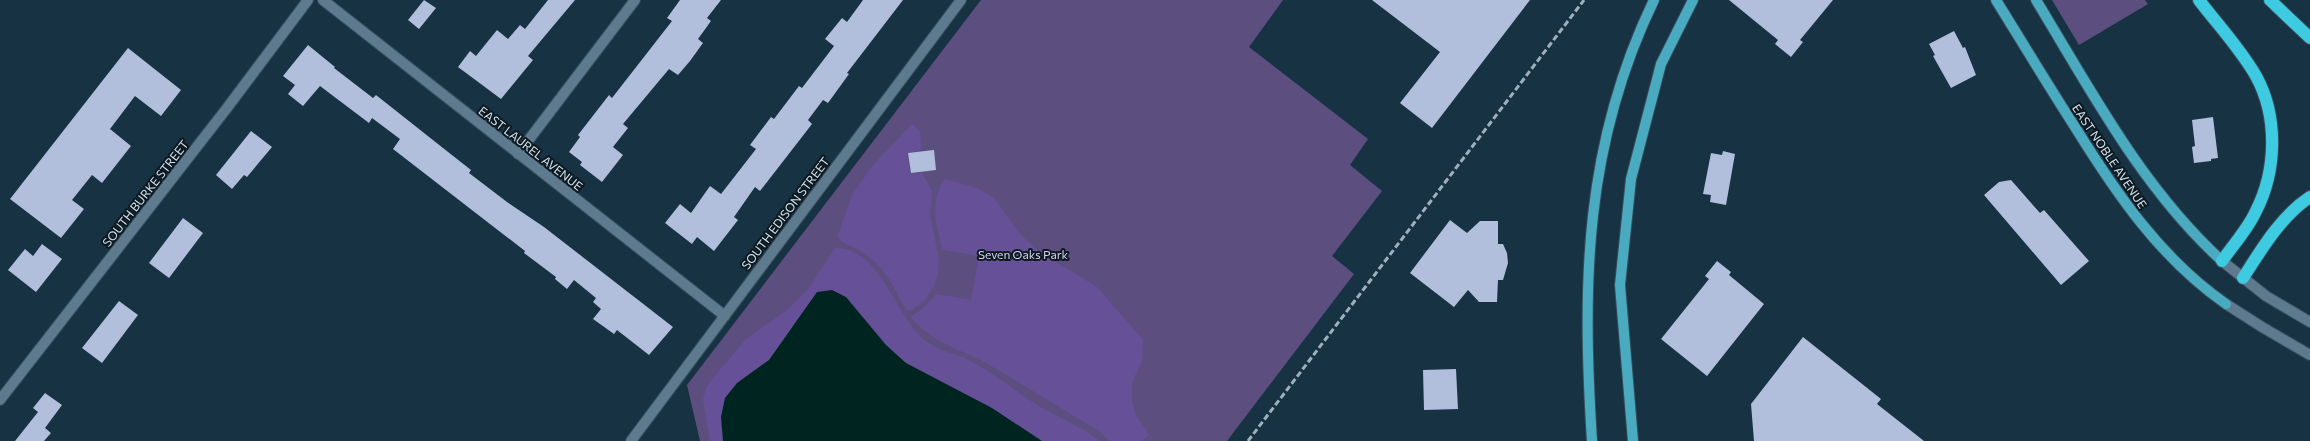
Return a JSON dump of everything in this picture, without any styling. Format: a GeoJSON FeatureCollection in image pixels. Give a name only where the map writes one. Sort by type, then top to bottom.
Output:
{"type":"FeatureCollection","features":[{"type":"Feature","properties":{"kind":"highway"},"geometry":{"type":"LineString","coordinates":[[2199,0],[2241,54],[2256,77],[2265,100],[2272,133],[2270,173],[2263,196],[2250,223],[2222,261]]}},
{"type":"Feature","properties":{"kind":"highway"},"geometry":{"type":"LineString","coordinates":[[2270,0],[2310,38]]}},
{"type":"Feature","properties":{"kind":"highway"},"geometry":{"type":"LineString","coordinates":[[2243,278],[2260,251],[2284,221],[2310,197]]}},
{"type":"Feature","properties":{"kind":"main road"},"geometry":{"type":"LineString","coordinates":[[1592,441],[1586,317],[1591,222],[1604,142],[1619,86],[1639,32],[1654,0]]}},
{"type":"Feature","properties":{"kind":"main road"},"geometry":{"type":"LineString","coordinates":[[1633,441],[1620,285],[1631,179],[1646,115],[1661,64],[1693,0]]}},
{"type":"Feature","properties":{"kind":"main road","name":"EAST NOBLE AVENUE"},"geometry":{"type":"LineString","coordinates":[[1996,0],[2092,156],[2134,215],[2184,270],[2226,304]]}},
{"type":"Feature","properties":{"kind":"main road","name":"EAST NOBLE AVENUE"},"geometry":{"type":"LineString","coordinates":[[2036,0],[2144,175],[2180,218],[2222,261]]}},
{"type":"Feature","properties":{"kind":"street","name":"SOUTH BURKE STREET"},"geometry":{"type":"LineString","coordinates":[[0,400],[227,108],[308,0]]}},
{"type":"Feature","properties":{"kind":"street","name":"EAST LAUREL AVENUE"},"geometry":{"type":"LineString","coordinates":[[323,0],[725,316]]}},
{"type":"Feature","properties":{"kind":"street"},"geometry":{"type":"LineString","coordinates":[[518,154],[635,0]]}},
{"type":"Feature","properties":{"kind":"street","name":"SOUTH EDISON STREET"},"geometry":{"type":"LineString","coordinates":[[631,441],[961,0]]}},
{"type":"Feature","properties":{"kind":"street","name":"EAST NOBLE AVENUE"},"geometry":{"type":"LineString","coordinates":[[2222,261],[2274,300],[2310,322]]}},
{"type":"Feature","properties":{"kind":"street","name":"EAST NOBLE AVENUE"},"geometry":{"type":"LineString","coordinates":[[2226,304],[2310,355]]}},
{"type":"Feature","properties":{"kind":"green space","name":"Seven Oaks Park"},"geometry":{"type":"Polygon","coordinates":[[[981,0],[1283,0],[1249,47],[1368,139],[1350,165],[1382,191],[1332,256],[1354,274],[1227,441],[700,441],[687,385],[981,0]]]}},
{"type":"Feature","properties":{"kind":"green space"},"geometry":{"type":"Polygon","coordinates":[[[2052,0],[2145,0],[2148,4],[2079,45],[2052,0]]]}},
{"type":"Feature","properties":{"kind":"green space"},"geometry":{"type":"Polygon","coordinates":[[[912,124],[920,132],[921,150],[907,153],[910,174],[922,173],[932,191],[930,215],[939,260],[935,284],[925,300],[912,310],[906,310],[881,268],[867,255],[840,240],[838,235],[852,195],[874,164],[912,124]]]}},
{"type":"Feature","properties":{"kind":"green space"},"geometry":{"type":"Polygon","coordinates":[[[945,179],[976,188],[993,197],[1021,235],[1038,251],[1097,287],[1143,340],[1142,361],[1132,382],[1132,401],[1136,415],[1149,435],[1141,441],[1110,441],[1099,431],[990,365],[937,339],[919,326],[911,317],[926,306],[936,294],[971,300],[979,256],[943,250],[936,223],[935,204],[940,187],[945,179]]]}},
{"type":"Feature","properties":{"kind":"green space"},"geometry":{"type":"Polygon","coordinates":[[[835,248],[850,250],[863,258],[874,269],[911,325],[925,341],[982,368],[1037,405],[1077,426],[1100,441],[710,441],[703,400],[706,388],[746,339],[786,311],[809,288],[835,248]]]}},
{"type":"Feature","properties":{"kind":"shaded area"},"geometry":{"type":"Polygon","coordinates":[[[832,290],[846,297],[886,345],[906,363],[992,408],[1042,441],[723,441],[721,417],[725,398],[737,383],[769,360],[817,292],[832,290]]]}},
{"type":"Feature","properties":{"kind":"building"},"geometry":{"type":"Polygon","coordinates":[[[424,0],[436,8],[419,29],[408,20],[424,0]]]}},
{"type":"Feature","properties":{"kind":"building"},"geometry":{"type":"Polygon","coordinates":[[[548,0],[575,0],[528,56],[533,60],[501,99],[458,67],[470,51],[476,56],[497,30],[508,39],[520,25],[525,29],[548,0]]]}},
{"type":"Feature","properties":{"kind":"building"},"geometry":{"type":"Polygon","coordinates":[[[680,0],[721,0],[707,18],[711,21],[698,39],[703,43],[690,61],[678,75],[669,69],[623,124],[628,128],[613,147],[623,155],[602,182],[580,165],[582,162],[569,152],[580,137],[578,135],[609,95],[612,98],[672,21],[667,18],[680,0]]]}},
{"type":"Feature","properties":{"kind":"building"},"geometry":{"type":"Polygon","coordinates":[[[863,0],[903,0],[847,73],[849,74],[828,103],[823,100],[808,120],[812,124],[760,191],[755,187],[734,217],[738,220],[714,251],[697,237],[692,244],[665,223],[680,204],[691,213],[710,186],[721,194],[756,149],[750,145],[771,117],[774,119],[799,86],[802,88],[834,46],[825,39],[842,18],[847,22],[863,0]]]}},
{"type":"Feature","properties":{"kind":"building"},"geometry":{"type":"Polygon","coordinates":[[[1372,0],[1530,0],[1432,128],[1400,103],[1440,52],[1372,0]]]}},
{"type":"Feature","properties":{"kind":"building"},"geometry":{"type":"Polygon","coordinates":[[[1729,0],[1833,0],[1800,40],[1803,42],[1791,57],[1775,44],[1778,40],[1729,0]]]}},
{"type":"Feature","properties":{"kind":"building"},"geometry":{"type":"Polygon","coordinates":[[[1954,31],[1963,48],[1965,47],[1976,75],[1951,88],[1933,56],[1935,55],[1929,44],[1954,31]]]}},
{"type":"Feature","properties":{"kind":"building"},"geometry":{"type":"Polygon","coordinates":[[[308,45],[335,67],[334,68],[373,98],[376,95],[471,170],[469,173],[507,202],[544,227],[673,327],[649,355],[617,330],[614,334],[593,319],[601,309],[593,302],[596,298],[574,280],[567,289],[555,279],[556,277],[524,253],[525,251],[393,149],[400,139],[372,118],[369,123],[320,86],[303,106],[288,94],[295,85],[283,76],[308,45]]]}},
{"type":"Feature","properties":{"kind":"building"},"geometry":{"type":"Polygon","coordinates":[[[128,48],[181,90],[161,116],[135,96],[110,129],[131,146],[102,183],[92,175],[72,200],[84,209],[61,238],[10,199],[128,48]]]}},
{"type":"Feature","properties":{"kind":"building"},"geometry":{"type":"Polygon","coordinates":[[[2213,117],[2218,158],[2211,159],[2211,161],[2194,163],[2192,147],[2195,146],[2192,120],[2213,117]]]}},
{"type":"Feature","properties":{"kind":"building"},"geometry":{"type":"Polygon","coordinates":[[[251,131],[272,147],[247,177],[244,175],[232,189],[216,175],[251,131]]]}},
{"type":"Feature","properties":{"kind":"building"},"geometry":{"type":"Polygon","coordinates":[[[934,150],[936,170],[911,173],[908,153],[934,150]]]}},
{"type":"Feature","properties":{"kind":"building"},"geometry":{"type":"Polygon","coordinates":[[[1723,151],[1735,154],[1726,205],[1710,202],[1711,195],[1703,194],[1711,153],[1722,155],[1723,151]]]}},
{"type":"Feature","properties":{"kind":"building"},"geometry":{"type":"Polygon","coordinates":[[[2011,180],[2040,213],[2044,210],[2089,261],[2061,285],[1984,195],[1999,182],[2011,180]]]}},
{"type":"Feature","properties":{"kind":"building"},"geometry":{"type":"Polygon","coordinates":[[[183,218],[203,233],[169,278],[149,263],[183,218]]]}},
{"type":"Feature","properties":{"kind":"building"},"geometry":{"type":"Polygon","coordinates":[[[1450,220],[1467,233],[1480,221],[1498,221],[1498,244],[1503,244],[1507,253],[1508,263],[1503,280],[1498,280],[1497,302],[1479,302],[1468,290],[1454,307],[1410,273],[1450,220]]]}},
{"type":"Feature","properties":{"kind":"building"},"geometry":{"type":"Polygon","coordinates":[[[42,244],[62,259],[36,292],[8,270],[25,249],[33,256],[42,244]]]}},
{"type":"Feature","properties":{"kind":"building"},"geometry":{"type":"Polygon","coordinates":[[[1717,261],[1731,272],[1729,275],[1764,304],[1707,376],[1661,339],[1709,279],[1705,276],[1717,261]]]}},
{"type":"Feature","properties":{"kind":"building"},"geometry":{"type":"Polygon","coordinates":[[[119,301],[138,315],[102,363],[82,348],[119,301]]]}},
{"type":"Feature","properties":{"kind":"building"},"geometry":{"type":"Polygon","coordinates":[[[1803,337],[1881,399],[1877,404],[1924,441],[1754,441],[1751,404],[1803,337]]]}},
{"type":"Feature","properties":{"kind":"building"},"geometry":{"type":"Polygon","coordinates":[[[1456,369],[1458,409],[1424,410],[1423,370],[1456,369]]]}},
{"type":"Feature","properties":{"kind":"building"},"geometry":{"type":"Polygon","coordinates":[[[45,393],[62,405],[45,428],[51,433],[44,441],[15,441],[38,412],[33,408],[45,393]]]}},
{"type":"Feature","properties":{"kind":"railway"},"geometry":{"type":"LineString","coordinates":[[1248,441],[1584,0]]}}]}
